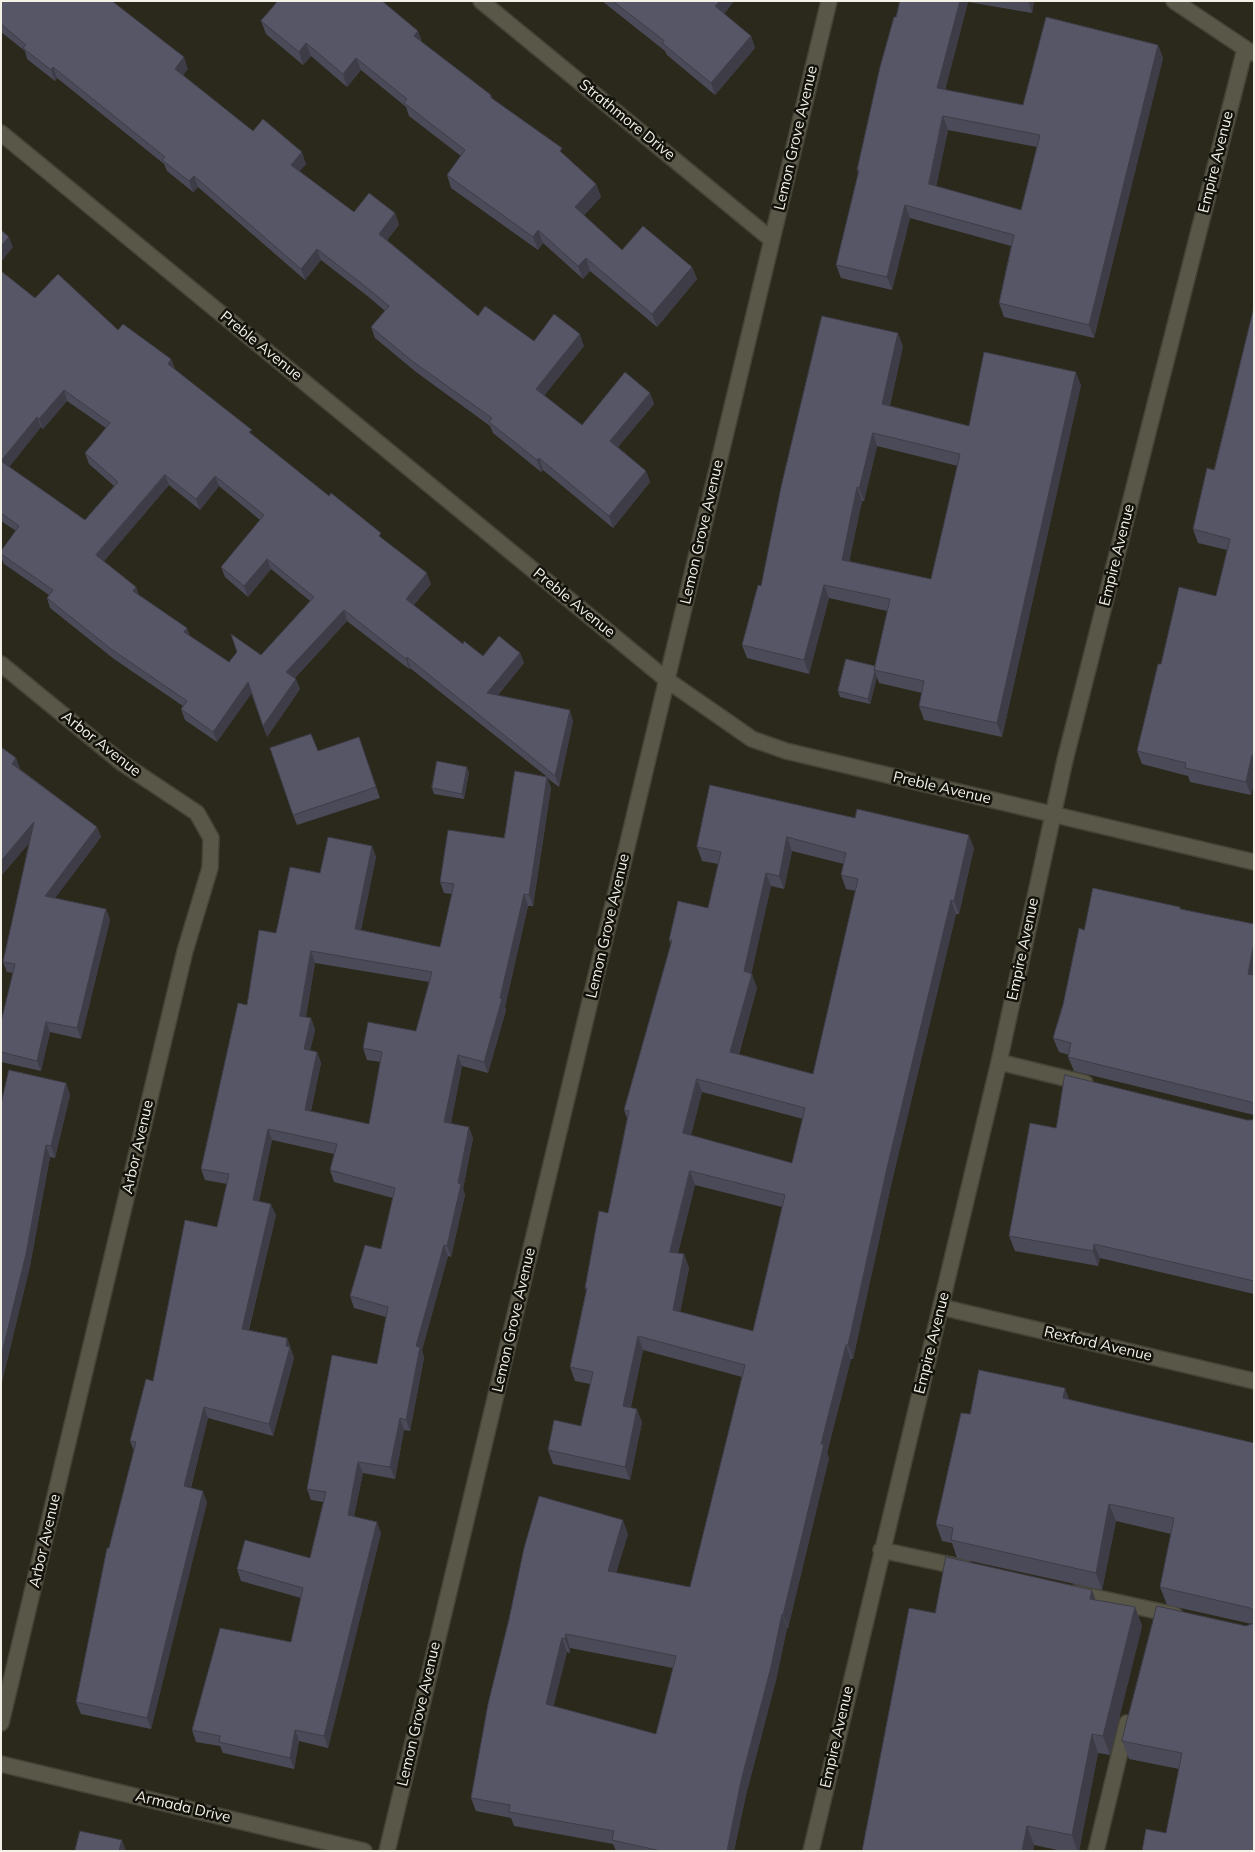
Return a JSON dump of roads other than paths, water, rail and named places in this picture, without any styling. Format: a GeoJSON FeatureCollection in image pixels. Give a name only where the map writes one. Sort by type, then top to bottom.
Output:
{"type":"FeatureCollection","features":[{"type":"Feature","properties":{"kind":"street","name":"Strathmore Drive"},"geometry":{"type":"LineString","coordinates":[[482,1],[772,240]]}},
{"type":"Feature","properties":{"kind":"street","name":"Lemon Grove Avenue"},"geometry":{"type":"LineString","coordinates":[[387,1851],[829,1]]}},
{"type":"Feature","properties":{"kind":"street"},"geometry":{"type":"LineString","coordinates":[[1174,1],[1249,52]]}},
{"type":"Feature","properties":{"kind":"street","name":"Empire Avenue"},"geometry":{"type":"LineString","coordinates":[[811,1851],[881,1550],[999,1062],[1052,814],[1249,52]]}},
{"type":"Feature","properties":{"kind":"street","name":"Preble Avenue"},"geometry":{"type":"LineString","coordinates":[[1,133],[667,680],[752,739],[786,751],[1254,862]]}},
{"type":"Feature","properties":{"kind":"street","name":"Arbor Avenue"},"geometry":{"type":"LineString","coordinates":[[1,664],[122,763],[197,813],[210,838],[210,868],[185,951],[1,1723]]}},
{"type":"Feature","properties":{"kind":"street"},"geometry":{"type":"LineString","coordinates":[[999,1062],[1104,1088]]}},
{"type":"Feature","properties":{"kind":"street","name":"Rexford Avenue"},"geometry":{"type":"LineString","coordinates":[[941,1306],[1254,1381]]}},
{"type":"Feature","properties":{"kind":"street"},"geometry":{"type":"LineString","coordinates":[[881,1550],[976,1571]]}},
{"type":"Feature","properties":{"kind":"street"},"geometry":{"type":"LineString","coordinates":[[1061,1589],[1191,1618]]}},
{"type":"Feature","properties":{"kind":"street"},"geometry":{"type":"LineString","coordinates":[[1151,1629],[1156,1610]]}},
{"type":"Feature","properties":{"kind":"street"},"geometry":{"type":"LineString","coordinates":[[1096,1851],[1132,1706]]}},
{"type":"Feature","properties":{"kind":"street","name":"Armada Drive"},"geometry":{"type":"LineString","coordinates":[[1,1764],[364,1851]]}}]}
